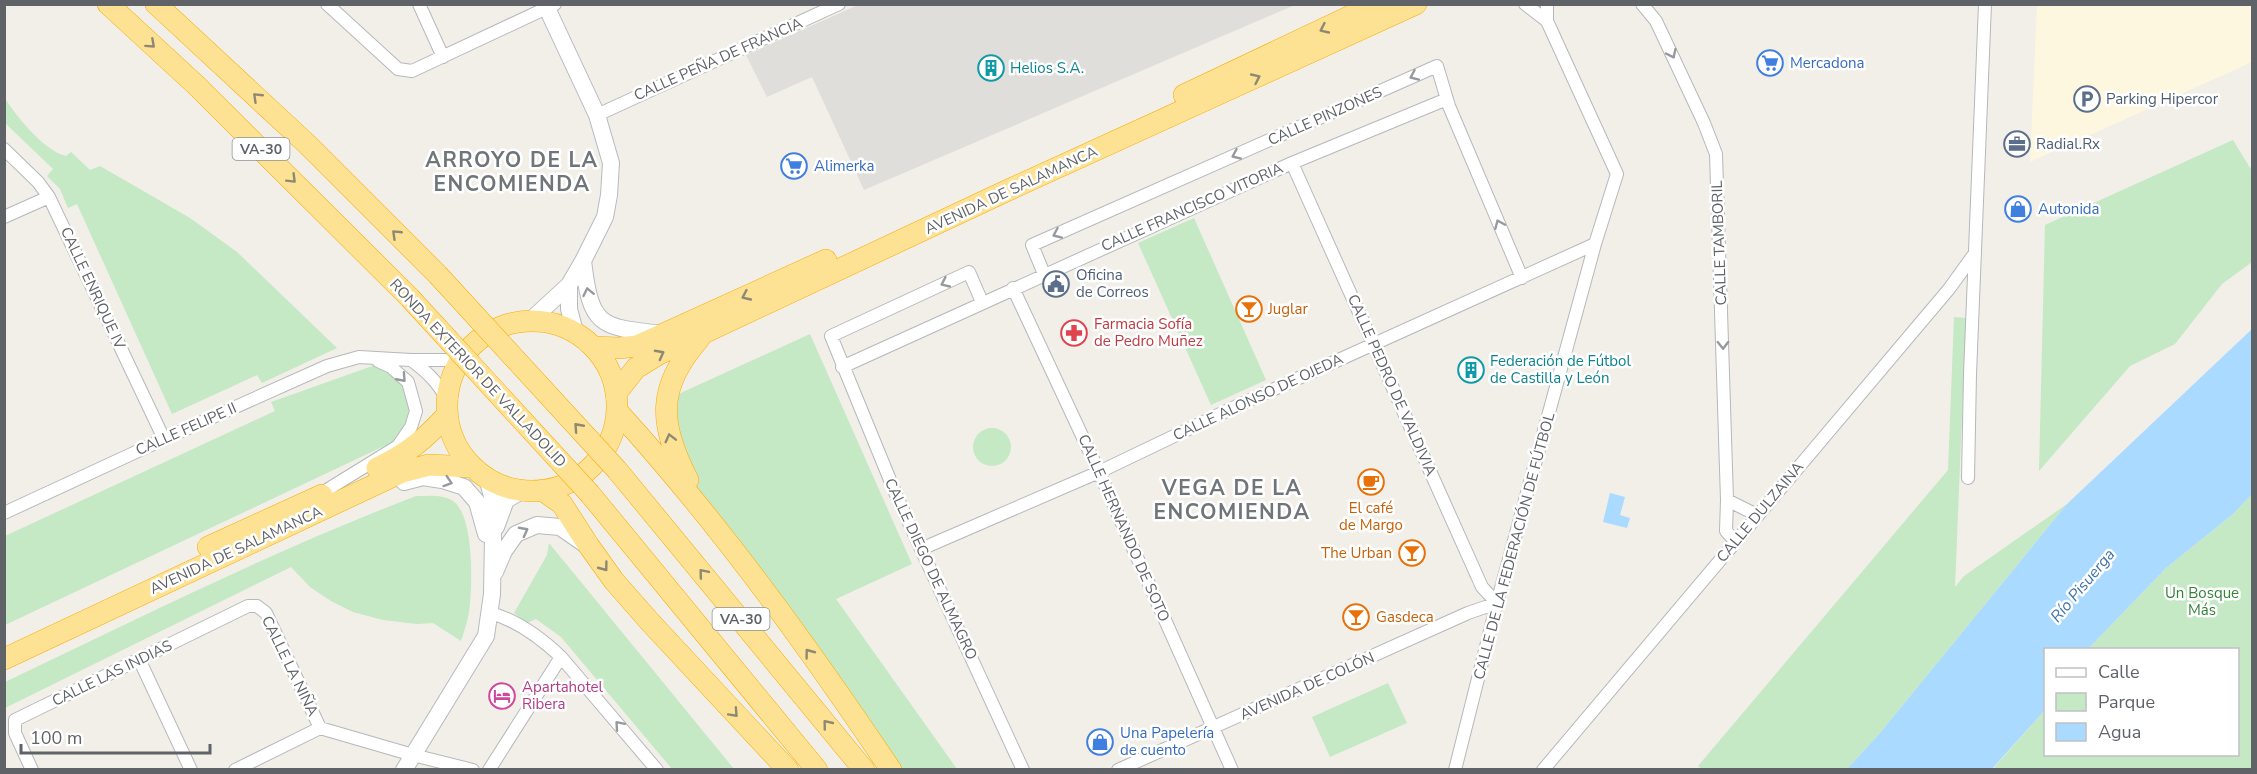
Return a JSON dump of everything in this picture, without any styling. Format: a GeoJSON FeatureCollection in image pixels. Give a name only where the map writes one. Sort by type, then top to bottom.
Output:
{"type":"FeatureCollection","features":[{"type":"Feature","properties":{"kind":"highway","name":"RONDA EXTERIOR DE VALLADOLID"},"geometry":{"type":"LineString","coordinates":[[108,4],[205,94],[410,298],[590,494],[817,770]]}},
{"type":"Feature","properties":{"kind":"highway","name":"VA-30"},"geometry":{"type":"LineString","coordinates":[[156,4],[299,137],[438,275],[617,470],[864,770]]}},
{"type":"Feature","properties":{"kind":"highway","name":"AVENIDA DE SALAMANCA"},"geometry":{"type":"LineString","coordinates":[[594,347],[637,346],[1377,4]]}},
{"type":"Feature","properties":{"kind":"highway","name":"AVENIDA DE SALAMANCA"},"geometry":{"type":"LineString","coordinates":[[617,402],[636,368],[659,354],[1416,4]]}},
{"type":"Feature","properties":{"kind":"highway"},"geometry":{"type":"LineString","coordinates":[[532,490],[565,484],[585,473],[602,456],[612,435],[617,402],[609,368],[594,347],[575,332],[553,323],[530,321],[503,326],[495,330],[479,339],[460,360],[449,386],[447,408],[456,443],[480,473],[502,485],[532,490],[562,504],[614,581],[788,770]]}},
{"type":"Feature","properties":{"kind":"highway"},"geometry":{"type":"LineString","coordinates":[[703,510],[669,438],[665,411],[671,384],[682,358],[705,332]]}},
{"type":"Feature","properties":{"kind":"highway"},"geometry":{"type":"LineString","coordinates":[[617,402],[703,510],[844,699],[891,770]]}},
{"type":"Feature","properties":{"kind":"highway","name":"AVENIDA DE SALAMANCA"},"geometry":{"type":"LineString","coordinates":[[4,659],[311,508],[401,457],[424,440],[447,408]]}},
{"type":"Feature","properties":{"kind":"highway","name":"AVENIDA DE SALAMANCA"},"geometry":{"type":"LineString","coordinates":[[4,643],[311,508],[402,472],[429,465],[480,473]]}},
{"type":"Feature","properties":{"kind":"street"},"geometry":{"type":"LineString","coordinates":[[327,4],[398,69],[412,71],[549,6],[597,114],[610,163],[609,195],[605,217],[584,261],[569,285],[530,321]]}},
{"type":"Feature","properties":{"kind":"street"},"geometry":{"type":"LineString","coordinates":[[418,4],[443,57]]}},
{"type":"Feature","properties":{"kind":"street","name":"CALLE PEÑA DE FRANCIA"},"geometry":{"type":"LineString","coordinates":[[597,114],[839,4]]}},
{"type":"Feature","properties":{"kind":"street","name":"CALLE DE LA FEDERACIÓN DE FÚTBOL"},"geometry":{"type":"LineString","coordinates":[[1525,4],[1547,21]]}},
{"type":"Feature","properties":{"kind":"street","name":"CALLE DE LA FEDERACIÓN DE FÚTBOL"},"geometry":{"type":"LineString","coordinates":[[1455,770],[1497,603],[1595,244],[1617,174],[1547,21],[1547,4]]}},
{"type":"Feature","properties":{"kind":"street","name":"CALLE TAMBORIL"},"geometry":{"type":"LineString","coordinates":[[1642,4],[1656,21],[1704,123],[1716,154],[1727,500],[1726,531],[1736,541]]}},
{"type":"Feature","properties":{"kind":"street"},"geometry":{"type":"LineString","coordinates":[[1968,478],[1985,4]]}},
{"type":"Feature","properties":{"kind":"street","name":"CALLE PINZONES"},"geometry":{"type":"LineString","coordinates":[[1044,274],[1032,245],[1437,66],[1447,99],[1522,278]]}},
{"type":"Feature","properties":{"kind":"street","name":"CALLE FRANCISCO VITORIA"},"geometry":{"type":"LineString","coordinates":[[842,367],[1292,163],[1447,99]]}},
{"type":"Feature","properties":{"kind":"street","name":"CALLE ENRIQUE IV"},"geometry":{"type":"LineString","coordinates":[[4,149],[38,182],[49,197],[164,439]]}},
{"type":"Feature","properties":{"kind":"street","name":"CALLE PEDRO DE VALDIVIA"},"geometry":{"type":"LineString","coordinates":[[1292,163],[1482,587],[1497,603]]}},
{"type":"Feature","properties":{"kind":"street"},"geometry":{"type":"LineString","coordinates":[[4,217],[49,197]]}},
{"type":"Feature","properties":{"kind":"street","name":"CALLE ALONSO DE OJEDA"},"geometry":{"type":"LineString","coordinates":[[921,549],[1098,472],[1239,405],[1595,244]]}},
{"type":"Feature","properties":{"kind":"street","name":"CALLE DULZAINA"},"geometry":{"type":"LineString","coordinates":[[1543,770],[1949,288],[1975,253]]}},
{"type":"Feature","properties":{"kind":"street"},"geometry":{"type":"LineString","coordinates":[[584,261],[592,309],[601,320],[619,328],[664,334]]}},
{"type":"Feature","properties":{"kind":"street","name":"CALLE DIEGO DE ALMAGRO"},"geometry":{"type":"LineString","coordinates":[[982,302],[969,272],[831,336],[842,367],[921,549],[1023,770]]}},
{"type":"Feature","properties":{"kind":"street"},"geometry":{"type":"LineString","coordinates":[[569,285],[569,309],[575,332]]}},
{"type":"Feature","properties":{"kind":"street","name":"CALLE HERNANDO DE SOTO"},"geometry":{"type":"LineString","coordinates":[[1013,288],[1232,770]]}},
{"type":"Feature","properties":{"kind":"street","name":"CALLE FELIPE II"},"geometry":{"type":"LineString","coordinates":[[4,513],[327,366],[358,357],[460,360]]}},
{"type":"Feature","properties":{"kind":"street","name":"AVENIDA DE SALAMANCA"},"geometry":{"type":"LineString","coordinates":[[311,508],[398,446],[411,427],[416,411],[408,382],[391,367],[372,357]]}},
{"type":"Feature","properties":{"kind":"street"},"geometry":{"type":"LineString","coordinates":[[411,360],[439,384],[447,408]]}},
{"type":"Feature","properties":{"kind":"street"},"geometry":{"type":"LineString","coordinates":[[408,762],[486,636],[490,613],[492,571],[492,496],[480,473]]}},
{"type":"Feature","properties":{"kind":"street"},"geometry":{"type":"LineString","coordinates":[[311,508],[364,499],[398,484],[423,477],[442,480],[464,488],[477,502],[492,571]]}},
{"type":"Feature","properties":{"kind":"street"},"geometry":{"type":"LineString","coordinates":[[493,537],[506,500],[532,490]]}},
{"type":"Feature","properties":{"kind":"street"},"geometry":{"type":"LineString","coordinates":[[1727,500],[1757,514]]}},
{"type":"Feature","properties":{"kind":"street"},"geometry":{"type":"LineString","coordinates":[[492,571],[516,534],[537,525],[560,527],[589,546]]}},
{"type":"Feature","properties":{"kind":"street","name":"AVENIDA DE COLÓN"},"geometry":{"type":"LineString","coordinates":[[1118,770],[1468,613],[1497,603]]}},
{"type":"Feature","properties":{"kind":"street","name":"CALLE LAS INDIAS"},"geometry":{"type":"LineString","coordinates":[[33,770],[15,733],[15,720],[248,606],[257,606]]}},
{"type":"Feature","properties":{"kind":"street","name":"CALLE LA NIÑA"},"geometry":{"type":"LineString","coordinates":[[257,606],[266,613],[320,728]]}},
{"type":"Feature","properties":{"kind":"street"},"geometry":{"type":"LineString","coordinates":[[490,613],[504,616],[546,643],[561,657],[657,770]]}},
{"type":"Feature","properties":{"kind":"street"},"geometry":{"type":"LineString","coordinates":[[489,770],[561,657]]}},
{"type":"Feature","properties":{"kind":"street"},"geometry":{"type":"LineString","coordinates":[[139,659],[191,770]]}},
{"type":"Feature","properties":{"kind":"street"},"geometry":{"type":"LineString","coordinates":[[235,770],[320,728],[408,762],[473,770]]}},
{"type":"Feature","properties":{"kind":"shaded area"},"geometry":{"type":"Polygon","coordinates":[[[860,4],[1295,5],[864,190],[812,77],[767,97],[746,55],[860,4]]]}},
{"type":"Feature","properties":{"kind":"shaded area","name":"Parking Hipercor"},"geometry":{"type":"Polygon","coordinates":[[[2037,5],[2252,5],[2252,62],[2030,162],[2037,5]]]}},
{"type":"Feature","properties":{"kind":"green space"},"geometry":{"type":"Polygon","coordinates":[[[4,97],[23,123],[40,140],[58,153],[66,156],[71,152],[90,170],[100,166],[190,218],[237,252],[337,348],[262,383],[257,375],[172,414],[77,204],[68,208],[60,189],[47,176],[53,169],[5,123],[4,97]]]}},
{"type":"Feature","properties":{"kind":"green space"},"geometry":{"type":"Polygon","coordinates":[[[2233,140],[2252,171],[2252,262],[2222,284],[2175,344],[2130,366],[2039,471],[2045,225],[2233,140]]]}},
{"type":"Feature","properties":{"kind":"green space"},"geometry":{"type":"Polygon","coordinates":[[[1194,218],[1266,380],[1211,405],[1138,243],[1194,218]]]}},
{"type":"Feature","properties":{"kind":"green space"},"geometry":{"type":"Polygon","coordinates":[[[1954,317],[1966,318],[1955,587],[1964,576],[2067,504],[1880,733],[1847,769],[1703,770],[1698,766],[1948,470],[1954,317]]]}},
{"type":"Feature","properties":{"kind":"green space"},"geometry":{"type":"Polygon","coordinates":[[[810,334],[912,564],[836,599],[957,769],[898,769],[708,508],[680,457],[672,397],[810,334]]]}},
{"type":"Feature","properties":{"kind":"green space"},"geometry":{"type":"Polygon","coordinates":[[[378,364],[398,377],[407,391],[408,416],[399,439],[5,625],[5,536],[275,411],[271,402],[378,364]]]}},
{"type":"Feature","properties":{"kind":"green space"},"geometry":{"type":"Polygon","coordinates":[[[992,428],[1005,434],[1011,447],[1005,460],[992,466],[979,460],[973,447],[979,434],[992,428]]]}},
{"type":"Feature","properties":{"kind":"green space","name":"Un Bosque Más"},"geometry":{"type":"Polygon","coordinates":[[[2252,494],[2252,769],[1992,770],[2044,711],[2044,756],[2239,756],[2239,648],[2089,648],[2166,568],[2233,514],[2252,494]]]}},
{"type":"Feature","properties":{"kind":"green space"},"geometry":{"type":"Polygon","coordinates":[[[416,496],[445,497],[453,501],[460,509],[465,520],[470,549],[471,580],[469,614],[461,641],[433,623],[417,624],[383,620],[353,612],[310,587],[291,567],[5,708],[5,682],[260,561],[416,496]]]}},
{"type":"Feature","properties":{"kind":"green space"},"geometry":{"type":"Polygon","coordinates":[[[549,543],[734,769],[672,769],[561,637],[536,619],[527,623],[514,613],[547,555],[549,543]]]}},
{"type":"Feature","properties":{"kind":"green space"},"geometry":{"type":"Polygon","coordinates":[[[1388,683],[1407,723],[1330,757],[1312,717],[1388,683]]]}},
{"type":"Feature","properties":{"kind":"water","name":"Río Pisuerga"},"geometry":{"type":"Polygon","coordinates":[[[2252,329],[2252,494],[2233,514],[2166,568],[2089,648],[2044,648],[2044,711],[1992,769],[1847,769],[1880,733],[2067,504],[2252,329]]]}},
{"type":"Feature","properties":{"kind":"water"},"geometry":{"type":"Polygon","coordinates":[[[1610,493],[1625,497],[1620,515],[1630,518],[1627,528],[1603,522],[1610,493]]]}},
{"type":"Feature","properties":{"kind":"place","name":"Mercadona"},"geometry":{"type":"Point","coordinates":[1770,63]}},
{"type":"Feature","properties":{"kind":"place","name":"Helios S.A."},"geometry":{"type":"Point","coordinates":[991,68]}},
{"type":"Feature","properties":{"kind":"place","name":"Parking Hipercor"},"geometry":{"type":"Point","coordinates":[2087,99]}},
{"type":"Feature","properties":{"kind":"place","name":"Radial.Rx"},"geometry":{"type":"Point","coordinates":[2017,144]}},
{"type":"Feature","properties":{"kind":"place","name":"Alimerka"},"geometry":{"type":"Point","coordinates":[794,166]}},
{"type":"Feature","properties":{"kind":"place","name":"Autonida"},"geometry":{"type":"Point","coordinates":[2018,209]}},
{"type":"Feature","properties":{"kind":"place","name":"Oficina de Correos"},"geometry":{"type":"Point","coordinates":[1056,284]}},
{"type":"Feature","properties":{"kind":"place","name":"Juglar"},"geometry":{"type":"Point","coordinates":[1249,309]}},
{"type":"Feature","properties":{"kind":"place","name":"Farmacia Sofía de Pedro Muñez"},"geometry":{"type":"Point","coordinates":[1074,333]}},
{"type":"Feature","properties":{"kind":"place","name":"Federación de Fútbol de Castilla y León"},"geometry":{"type":"Point","coordinates":[1471,370]}},
{"type":"Feature","properties":{"kind":"place","name":"El café de Margo"},"geometry":{"type":"Point","coordinates":[1371,482]}},
{"type":"Feature","properties":{"kind":"place","name":"The Urban"},"geometry":{"type":"Point","coordinates":[1412,553]}},
{"type":"Feature","properties":{"kind":"place","name":"Gasdeca"},"geometry":{"type":"Point","coordinates":[1356,617]}},
{"type":"Feature","properties":{"kind":"place","name":"Apartahotel Ribera"},"geometry":{"type":"Point","coordinates":[502,696]}},
{"type":"Feature","properties":{"kind":"place","name":"Una Papelería de cuento"},"geometry":{"type":"Point","coordinates":[1100,742]}},
{"type":"Feature","properties":{"kind":"district","name":"ARROYO DE LA ENCOMIENDA"},"geometry":{"type":"Point","coordinates":[512,172]}},
{"type":"Feature","properties":{"kind":"district","name":"VEGA DE LA ENCOMIENDA"},"geometry":{"type":"Point","coordinates":[1232,500]}}]}
